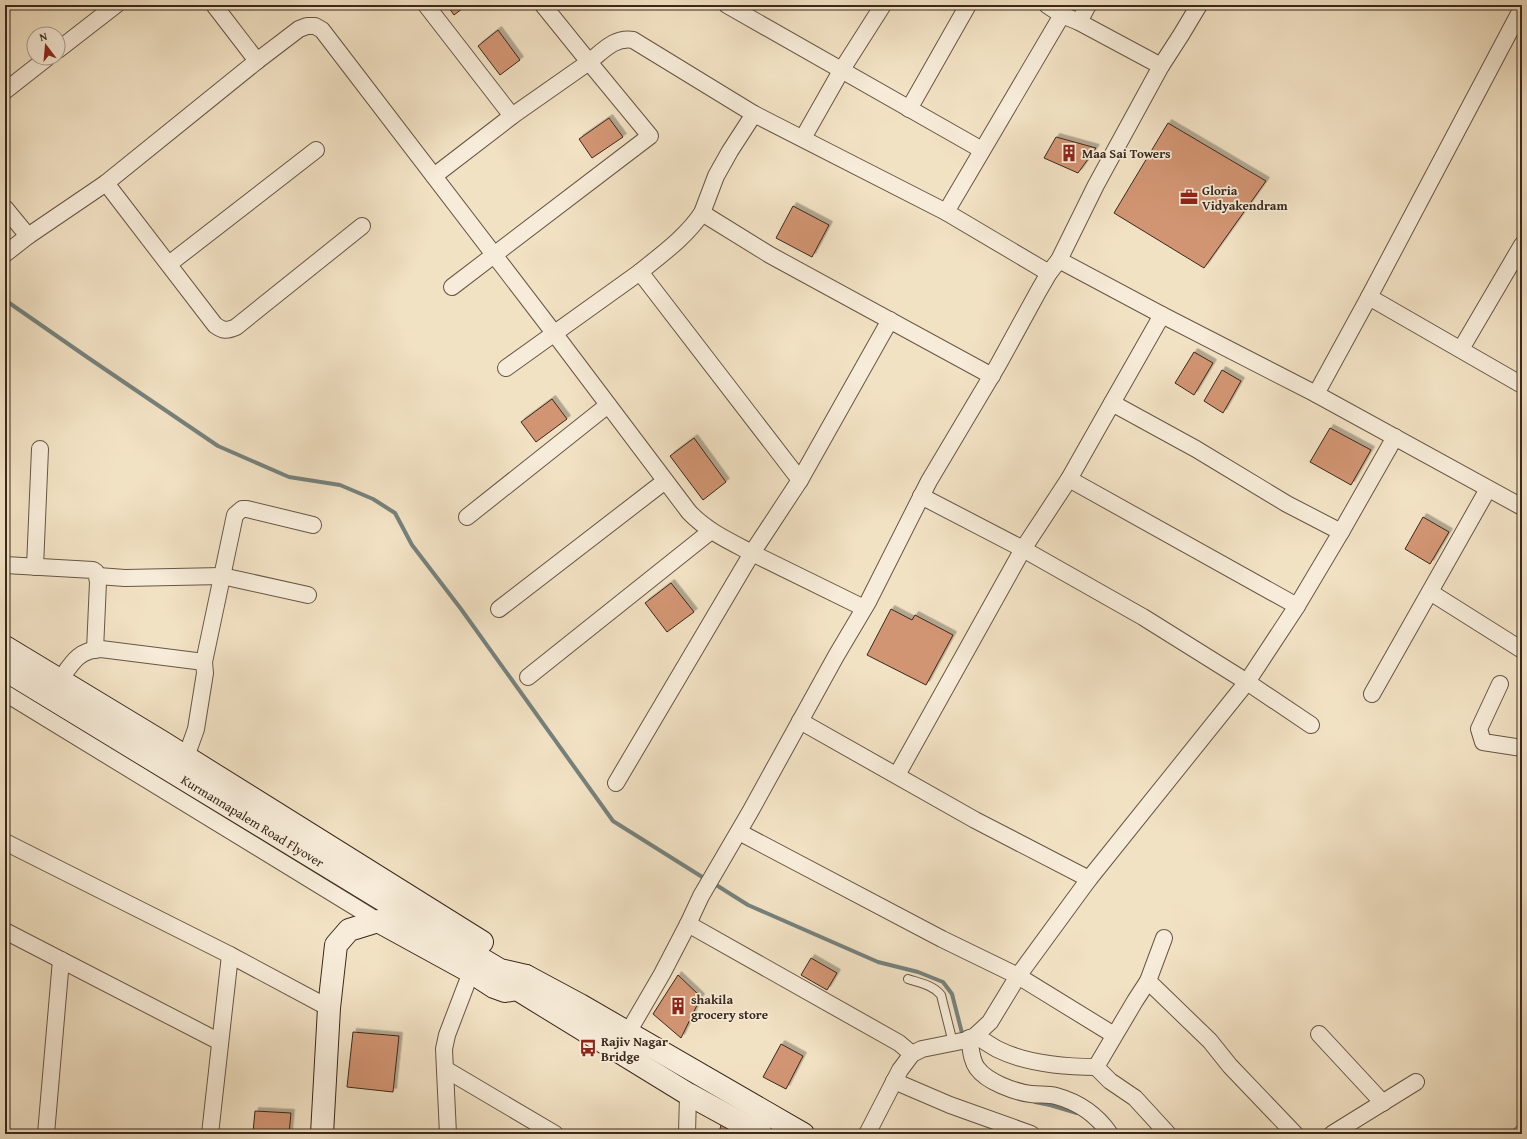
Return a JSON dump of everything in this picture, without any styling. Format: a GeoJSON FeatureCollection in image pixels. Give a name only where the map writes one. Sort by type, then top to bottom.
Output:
{"type":"FeatureCollection","features":[{"type":"Feature","properties":{"kind":"main road"},"geometry":{"type":"LineString","coordinates":[[5,647],[186,757],[521,966],[521,983]]}},
{"type":"Feature","properties":{"kind":"main road","name":"Kurmannapalem Road Flyover"},"geometry":{"type":"LineString","coordinates":[[5,670],[521,983]]}},
{"type":"Feature","properties":{"kind":"main road"},"geometry":{"type":"LineString","coordinates":[[322,1134],[329,1008],[336,945],[349,930],[378,921],[471,972],[494,987],[505,991],[521,983]]}},
{"type":"Feature","properties":{"kind":"main road"},"geometry":{"type":"LineString","coordinates":[[521,983],[622,1042],[803,1134]]}},
{"type":"Feature","properties":{"kind":"main road"},"geometry":{"type":"LineString","coordinates":[[622,1042],[688,1094],[761,1134]]}},
{"type":"Feature","properties":{"kind":"street"},"geometry":{"type":"LineString","coordinates":[[66,44],[116,5]]}},
{"type":"Feature","properties":{"kind":"street"},"geometry":{"type":"LineString","coordinates":[[214,5],[257,60]]}},
{"type":"Feature","properties":{"kind":"street"},"geometry":{"type":"LineString","coordinates":[[426,5],[512,116]]}},
{"type":"Feature","properties":{"kind":"street"},"geometry":{"type":"LineString","coordinates":[[452,287],[650,136],[543,5]]}},
{"type":"Feature","properties":{"kind":"street"},"geometry":{"type":"LineString","coordinates":[[727,5],[982,150]]}},
{"type":"Feature","properties":{"kind":"street"},"geometry":{"type":"LineString","coordinates":[[803,138],[841,71],[884,5]]}},
{"type":"Feature","properties":{"kind":"street"},"geometry":{"type":"LineString","coordinates":[[909,109],[968,5]]}},
{"type":"Feature","properties":{"kind":"street"},"geometry":{"type":"LineString","coordinates":[[1047,5],[1062,15],[1079,22],[1161,66]]}},
{"type":"Feature","properties":{"kind":"street"},"geometry":{"type":"LineString","coordinates":[[1079,22],[1088,5]]}},
{"type":"Feature","properties":{"kind":"street"},"geometry":{"type":"LineString","coordinates":[[622,1042],[662,974],[701,896],[739,832],[864,608],[921,496],[992,376],[1049,273],[1059,260],[1096,185],[1161,66],[1199,5]]}},
{"type":"Feature","properties":{"kind":"street"},"geometry":{"type":"LineString","coordinates":[[946,212],[1062,15]]}},
{"type":"Feature","properties":{"kind":"street"},"geometry":{"type":"LineString","coordinates":[[1316,394],[1521,15]]}},
{"type":"Feature","properties":{"kind":"street"},"geometry":{"type":"LineString","coordinates":[[5,254],[28,236],[106,183],[257,60],[299,29],[307,26],[315,26],[322,30],[494,254],[665,481],[698,522],[711,531],[752,553],[864,608]]}},
{"type":"Feature","properties":{"kind":"street"},"geometry":{"type":"LineString","coordinates":[[434,176],[512,116],[589,62],[616,41],[624,39],[633,40],[754,114],[946,212],[1049,273]]}},
{"type":"Feature","properties":{"kind":"street"},"geometry":{"type":"LineString","coordinates":[[5,91],[37,66]]}},
{"type":"Feature","properties":{"kind":"street"},"geometry":{"type":"LineString","coordinates":[[506,368],[640,272],[686,233],[702,214],[716,176],[754,114]]}},
{"type":"Feature","properties":{"kind":"street"},"geometry":{"type":"LineString","coordinates":[[169,264],[316,150]]}},
{"type":"Feature","properties":{"kind":"street"},"geometry":{"type":"LineString","coordinates":[[106,183],[221,330],[228,330],[236,327],[362,226]]}},
{"type":"Feature","properties":{"kind":"street"},"geometry":{"type":"LineString","coordinates":[[5,208],[28,236]]}},
{"type":"Feature","properties":{"kind":"street"},"geometry":{"type":"LineString","coordinates":[[702,214],[770,255],[992,376]]}},
{"type":"Feature","properties":{"kind":"street"},"geometry":{"type":"LineString","coordinates":[[1461,349],[1522,245]]}},
{"type":"Feature","properties":{"kind":"street"},"geometry":{"type":"LineString","coordinates":[[1059,260],[1316,394],[1522,508]]}},
{"type":"Feature","properties":{"kind":"street"},"geometry":{"type":"LineString","coordinates":[[640,272],[800,480]]}},
{"type":"Feature","properties":{"kind":"street"},"geometry":{"type":"LineString","coordinates":[[1369,297],[1522,385]]}},
{"type":"Feature","properties":{"kind":"street"},"geometry":{"type":"LineString","coordinates":[[897,775],[1023,549],[1069,479],[1162,315]]}},
{"type":"Feature","properties":{"kind":"street"},"geometry":{"type":"LineString","coordinates":[[616,783],[752,553],[800,480],[890,320]]}},
{"type":"Feature","properties":{"kind":"street"},"geometry":{"type":"LineString","coordinates":[[1112,403],[1196,449],[1288,504],[1341,532]]}},
{"type":"Feature","properties":{"kind":"street"},"geometry":{"type":"LineString","coordinates":[[467,517],[608,404]]}},
{"type":"Feature","properties":{"kind":"street"},"geometry":{"type":"LineString","coordinates":[[868,1134],[894,1081],[905,1062],[912,1054],[922,1049],[965,1040],[990,1022],[1018,976],[1089,879],[1248,682],[1297,606],[1395,437]]}},
{"type":"Feature","properties":{"kind":"street"},"geometry":{"type":"LineString","coordinates":[[35,567],[40,449]]}},
{"type":"Feature","properties":{"kind":"street"},"geometry":{"type":"LineString","coordinates":[[1069,479],[1297,606]]}},
{"type":"Feature","properties":{"kind":"street"},"geometry":{"type":"LineString","coordinates":[[499,608],[665,481]]}},
{"type":"Feature","properties":{"kind":"street"},"geometry":{"type":"LineString","coordinates":[[1372,694],[1488,488]]}},
{"type":"Feature","properties":{"kind":"street"},"geometry":{"type":"LineString","coordinates":[[921,496],[1023,549],[1143,617],[1248,682],[1311,725]]}},
{"type":"Feature","properties":{"kind":"street"},"geometry":{"type":"LineString","coordinates":[[186,757],[196,729],[205,673],[204,662],[235,514],[242,509],[248,509],[313,525]]}},
{"type":"Feature","properties":{"kind":"street"},"geometry":{"type":"LineString","coordinates":[[528,677],[711,531]]}},
{"type":"Feature","properties":{"kind":"street"},"geometry":{"type":"LineString","coordinates":[[5,565],[93,570],[98,576],[95,650]]}},
{"type":"Feature","properties":{"kind":"street"},"geometry":{"type":"LineString","coordinates":[[98,576],[126,578],[222,576],[308,595]]}},
{"type":"Feature","properties":{"kind":"street"},"geometry":{"type":"LineString","coordinates":[[1430,592],[1522,650]]}},
{"type":"Feature","properties":{"kind":"street"},"geometry":{"type":"LineString","coordinates":[[60,680],[76,659],[86,652],[95,650],[204,662]]}},
{"type":"Feature","properties":{"kind":"street"},"geometry":{"type":"LineString","coordinates":[[1500,684],[1479,729],[1483,742],[1522,748]]}},
{"type":"Feature","properties":{"kind":"street"},"geometry":{"type":"LineString","coordinates":[[5,693],[378,921]]}},
{"type":"Feature","properties":{"kind":"street"},"geometry":{"type":"LineString","coordinates":[[800,721],[975,820],[1089,879]]}},
{"type":"Feature","properties":{"kind":"street"},"geometry":{"type":"LineString","coordinates":[[739,832],[935,936],[1018,976],[1114,1035]]}},
{"type":"Feature","properties":{"kind":"street"},"geometry":{"type":"LineString","coordinates":[[5,842],[230,955],[329,1008]]}},
{"type":"Feature","properties":{"kind":"street"},"geometry":{"type":"LineString","coordinates":[[688,924],[899,1043],[912,1054]]}},
{"type":"Feature","properties":{"kind":"street"},"geometry":{"type":"LineString","coordinates":[[5,931],[220,1042]]}},
{"type":"Feature","properties":{"kind":"street"},"geometry":{"type":"LineString","coordinates":[[1096,1067],[1148,980],[1164,938]]}},
{"type":"Feature","properties":{"kind":"street"},"geometry":{"type":"LineString","coordinates":[[210,1134],[230,955]]}},
{"type":"Feature","properties":{"kind":"street"},"geometry":{"type":"LineString","coordinates":[[46,1134],[61,960]]}},
{"type":"Feature","properties":{"kind":"street"},"geometry":{"type":"LineString","coordinates":[[448,1134],[444,1049],[447,1035],[471,972]]}},
{"type":"Feature","properties":{"kind":"street"},"geometry":{"type":"LineString","coordinates":[[1148,980],[1210,1041],[1230,1066],[1295,1134]]}},
{"type":"Feature","properties":{"kind":"street"},"geometry":{"type":"LineString","coordinates":[[1319,1034],[1383,1103]]}},
{"type":"Feature","properties":{"kind":"street"},"geometry":{"type":"LineString","coordinates":[[965,1040],[1015,1056],[1055,1065],[1071,1067],[1096,1067],[1110,1081],[1136,1098],[1168,1134]]}},
{"type":"Feature","properties":{"kind":"street"},"geometry":{"type":"LineString","coordinates":[[965,1040],[977,1068],[994,1081],[1018,1091],[1056,1096],[1079,1106],[1093,1114],[1110,1134]]}},
{"type":"Feature","properties":{"kind":"street"},"geometry":{"type":"LineString","coordinates":[[445,1069],[555,1134]]}},
{"type":"Feature","properties":{"kind":"street"},"geometry":{"type":"LineString","coordinates":[[894,1081],[950,1105],[1031,1134]]}},
{"type":"Feature","properties":{"kind":"street"},"geometry":{"type":"LineString","coordinates":[[1332,1134],[1416,1082]]}},
{"type":"Feature","properties":{"kind":"street"},"geometry":{"type":"LineString","coordinates":[[687,1134],[688,1094]]}},
{"type":"Feature","properties":{"kind":"lane"},"geometry":{"type":"LineString","coordinates":[[908,979],[931,986],[937,990],[965,1040]]}},
{"type":"Feature","properties":{"kind":"building"},"geometry":{"type":"Polygon","coordinates":[[[447,5],[467,5],[454,15],[447,5]]]}},
{"type":"Feature","properties":{"kind":"building"},"geometry":{"type":"Polygon","coordinates":[[[498,30],[520,60],[500,75],[478,46],[498,30]]]}},
{"type":"Feature","properties":{"kind":"building"},"geometry":{"type":"Polygon","coordinates":[[[609,118],[623,137],[592,158],[579,139],[609,118]]]}},
{"type":"Feature","properties":{"kind":"building","name":"Gloria Vidyakendram"},"geometry":{"type":"Polygon","coordinates":[[[1168,123],[1266,181],[1204,268],[1114,213],[1168,123]]]}},
{"type":"Feature","properties":{"kind":"building","name":"Maa Sai Towers"},"geometry":{"type":"Polygon","coordinates":[[[1056,137],[1096,148],[1078,173],[1044,158],[1056,137]]]}},
{"type":"Feature","properties":{"kind":"building"},"geometry":{"type":"Polygon","coordinates":[[[793,206],[829,225],[812,257],[776,238],[793,206]]]}},
{"type":"Feature","properties":{"kind":"building"},"geometry":{"type":"Polygon","coordinates":[[[1194,352],[1213,363],[1194,395],[1175,383],[1194,352]]]}},
{"type":"Feature","properties":{"kind":"building"},"geometry":{"type":"Polygon","coordinates":[[[1222,370],[1241,381],[1223,413],[1204,401],[1222,370]]]}},
{"type":"Feature","properties":{"kind":"building"},"geometry":{"type":"Polygon","coordinates":[[[552,399],[567,419],[536,442],[521,422],[552,399]]]}},
{"type":"Feature","properties":{"kind":"building"},"geometry":{"type":"Polygon","coordinates":[[[1330,428],[1371,450],[1351,485],[1310,462],[1330,428]]]}},
{"type":"Feature","properties":{"kind":"building"},"geometry":{"type":"Polygon","coordinates":[[[694,438],[726,482],[703,500],[670,456],[694,438]]]}},
{"type":"Feature","properties":{"kind":"building"},"geometry":{"type":"Polygon","coordinates":[[[1423,517],[1449,532],[1430,564],[1405,549],[1423,517]]]}},
{"type":"Feature","properties":{"kind":"building"},"geometry":{"type":"Polygon","coordinates":[[[671,583],[694,612],[667,632],[645,603],[671,583]]]}},
{"type":"Feature","properties":{"kind":"building"},"geometry":{"type":"Polygon","coordinates":[[[891,609],[912,620],[915,615],[953,635],[926,685],[867,655],[891,609]]]}},
{"type":"Feature","properties":{"kind":"building"},"geometry":{"type":"Polygon","coordinates":[[[811,958],[837,973],[827,990],[801,975],[811,958]]]}},
{"type":"Feature","properties":{"kind":"building","name":"shakila grocery store"},"geometry":{"type":"Polygon","coordinates":[[[678,975],[701,997],[681,1038],[653,1014],[678,975]]]}},
{"type":"Feature","properties":{"kind":"building"},"geometry":{"type":"Polygon","coordinates":[[[353,1032],[399,1036],[393,1092],[347,1087],[353,1032]]]}},
{"type":"Feature","properties":{"kind":"building"},"geometry":{"type":"Polygon","coordinates":[[[781,1044],[803,1056],[786,1089],[763,1077],[781,1044]]]}},
{"type":"Feature","properties":{"kind":"building"},"geometry":{"type":"Polygon","coordinates":[[[255,1111],[291,1113],[289,1134],[253,1132],[255,1111]]]}},
{"type":"Feature","properties":{"kind":"building"},"geometry":{"type":"Polygon","coordinates":[[[722,1122],[740,1134],[721,1134],[719,1132],[722,1122]]]}},
{"type":"Feature","properties":{"kind":"waterway"},"geometry":{"type":"LineString","coordinates":[[5,300],[218,446],[289,477],[340,485],[373,499],[395,513],[412,545],[461,609],[613,821],[707,880]]}},
{"type":"Feature","properties":{"kind":"waterway"},"geometry":{"type":"LineString","coordinates":[[713,883],[748,905],[878,962],[918,972],[943,982],[952,994],[963,1037]]}},
{"type":"Feature","properties":{"kind":"waterway"},"geometry":{"type":"LineString","coordinates":[[1035,1102],[1077,1113]]}},
{"type":"Feature","properties":{"kind":"place","name":"Maa Sai Towers"},"geometry":{"type":"Point","coordinates":[1069,153]}},
{"type":"Feature","properties":{"kind":"place","name":"Gloria Vidyakendram"},"geometry":{"type":"Point","coordinates":[1189,197]}},
{"type":"Feature","properties":{"kind":"place","name":"shakila grocery store"},"geometry":{"type":"Point","coordinates":[678,1006]}},
{"type":"Feature","properties":{"kind":"place","name":"Rajiv Nagar Bridge"},"geometry":{"type":"Point","coordinates":[588,1048]}}]}
